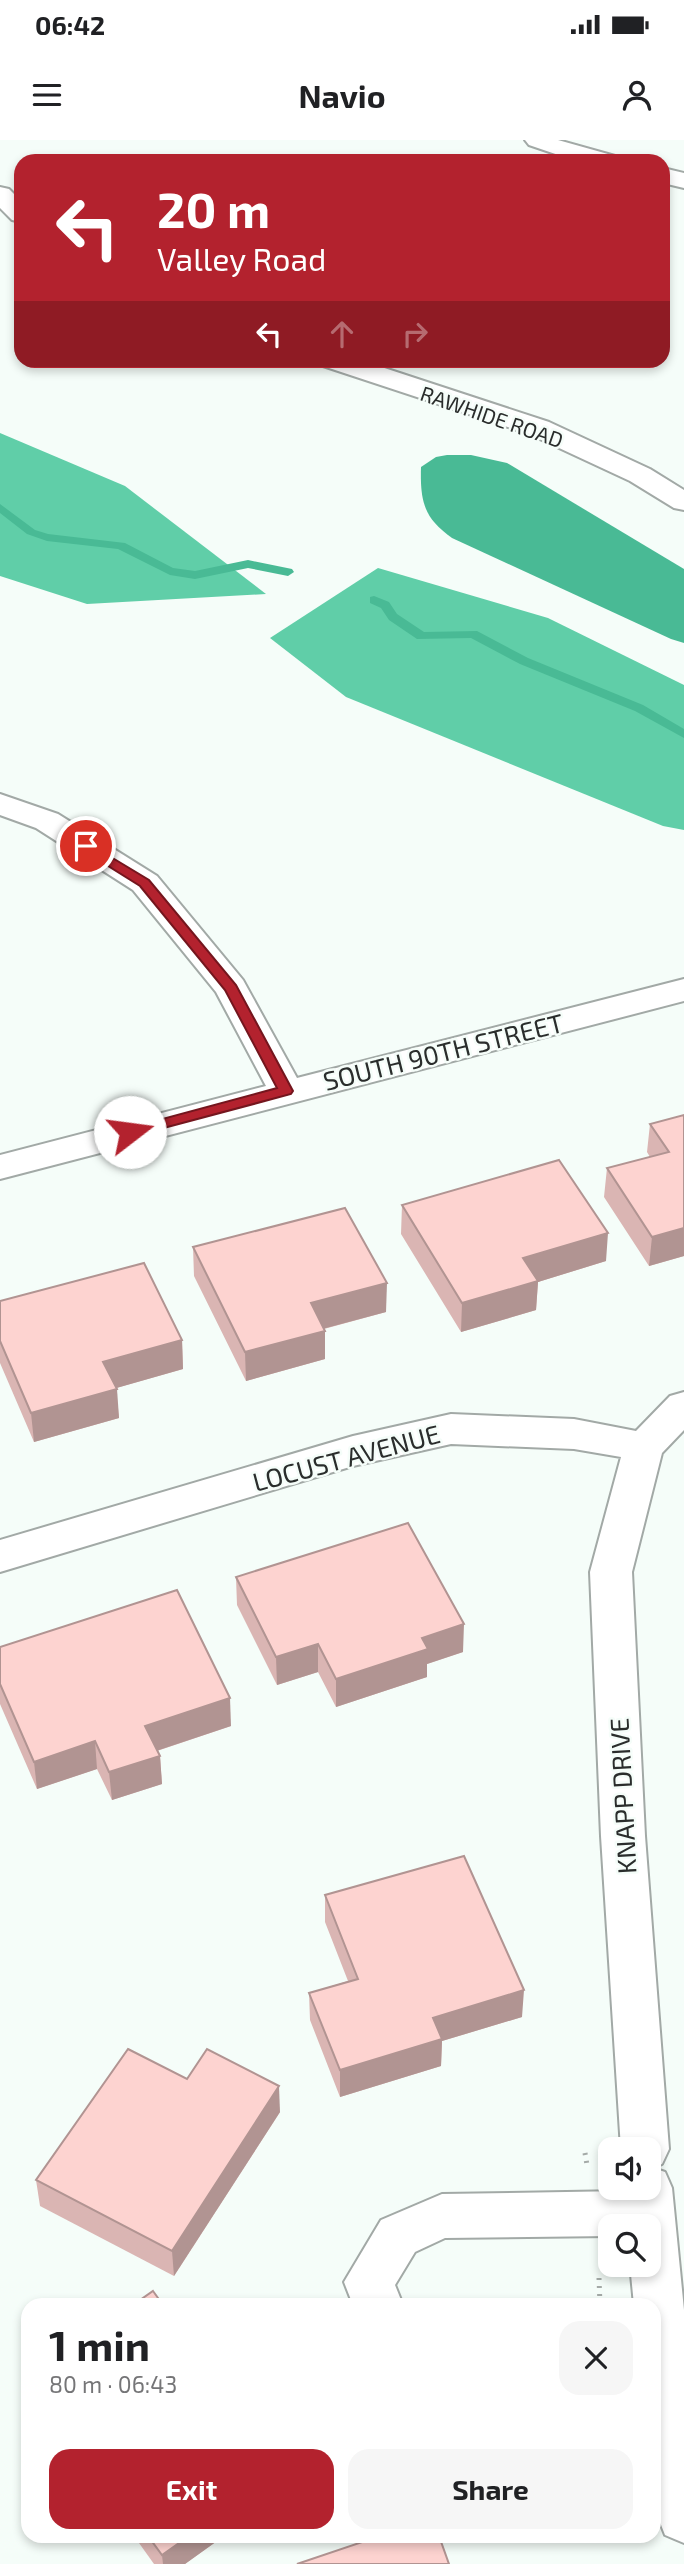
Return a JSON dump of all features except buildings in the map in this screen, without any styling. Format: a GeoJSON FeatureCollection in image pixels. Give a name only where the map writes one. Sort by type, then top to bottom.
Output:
{"type":"FeatureCollection","features":[{"type":"Feature","properties":{"kind":"street"},"geometry":{"type":"LineString","coordinates":[[537,140],[583,154]]}},
{"type":"Feature","properties":{"kind":"street"},"geometry":{"type":"LineString","coordinates":[[0,194],[14,208]]}},
{"type":"Feature","properties":{"kind":"street","name":"RAWHIDE ROAD"},"geometry":{"type":"LineString","coordinates":[[356,368],[539,428],[640,475],[684,502]]}},
{"type":"Feature","properties":{"kind":"street"},"geometry":{"type":"LineString","coordinates":[[0,804],[47,821],[145,883],[231,988],[286,1091]]}},
{"type":"Feature","properties":{"kind":"street","name":"SOUTH 90TH STREET"},"geometry":{"type":"LineString","coordinates":[[0,1167],[684,989]]}},
{"type":"Feature","properties":{"kind":"street"},"geometry":{"type":"LineString","coordinates":[[644,1447],[684,1406]]}},
{"type":"Feature","properties":{"kind":"street","name":"LOCUST AVENUE"},"geometry":{"type":"LineString","coordinates":[[0,1556],[353,1451],[452,1429],[574,1434],[644,1447]]}},
{"type":"Feature","properties":{"kind":"street","name":"KNAPP DRIVE"},"geometry":{"type":"LineString","coordinates":[[644,1447],[611,1572],[623,1836],[644,2137]]}},
{"type":"Feature","properties":{"kind":"street"},"geometry":{"type":"LineString","coordinates":[[375,2298],[369,2282],[398,2236],[442,2216],[648,2200],[654,2298]]}},
{"type":"Feature","properties":{"kind":"street"},"geometry":{"type":"LineString","coordinates":[[661,2378],[684,2517]]}},
{"type":"Feature","properties":{"kind":"shaded area"},"geometry":{"type":"Polygon","coordinates":[[[0,433],[125,486],[266,594],[87,604],[0,576],[0,433]]]}},
{"type":"Feature","properties":{"kind":"shaded area"},"geometry":{"type":"Polygon","coordinates":[[[471,455],[507,463],[684,569],[684,643],[452,538],[443,531],[430,516],[423,500],[421,467],[436,457],[471,455]]]}},
{"type":"Feature","properties":{"kind":"shaded area"},"geometry":{"type":"Polygon","coordinates":[[[378,568],[548,618],[684,685],[684,830],[663,826],[346,697],[270,638],[378,568]]]}},
{"type":"Feature","properties":{"kind":"waterway"},"geometry":{"type":"LineString","coordinates":[[0,507],[31,532],[47,537],[121,546],[170,571],[195,575],[248,564],[288,572]]}},
{"type":"Feature","properties":{"kind":"waterway"},"geometry":{"type":"LineString","coordinates":[[374,600],[385,605],[393,617],[421,636],[473,634],[524,661],[639,708],[684,734]]}},
{"type":"Feature","properties":{"kind":"route"},"geometry":{"type":"LineString","coordinates":[[86,846],[145,883],[231,988],[286,1091],[130,1132]]}}]}
